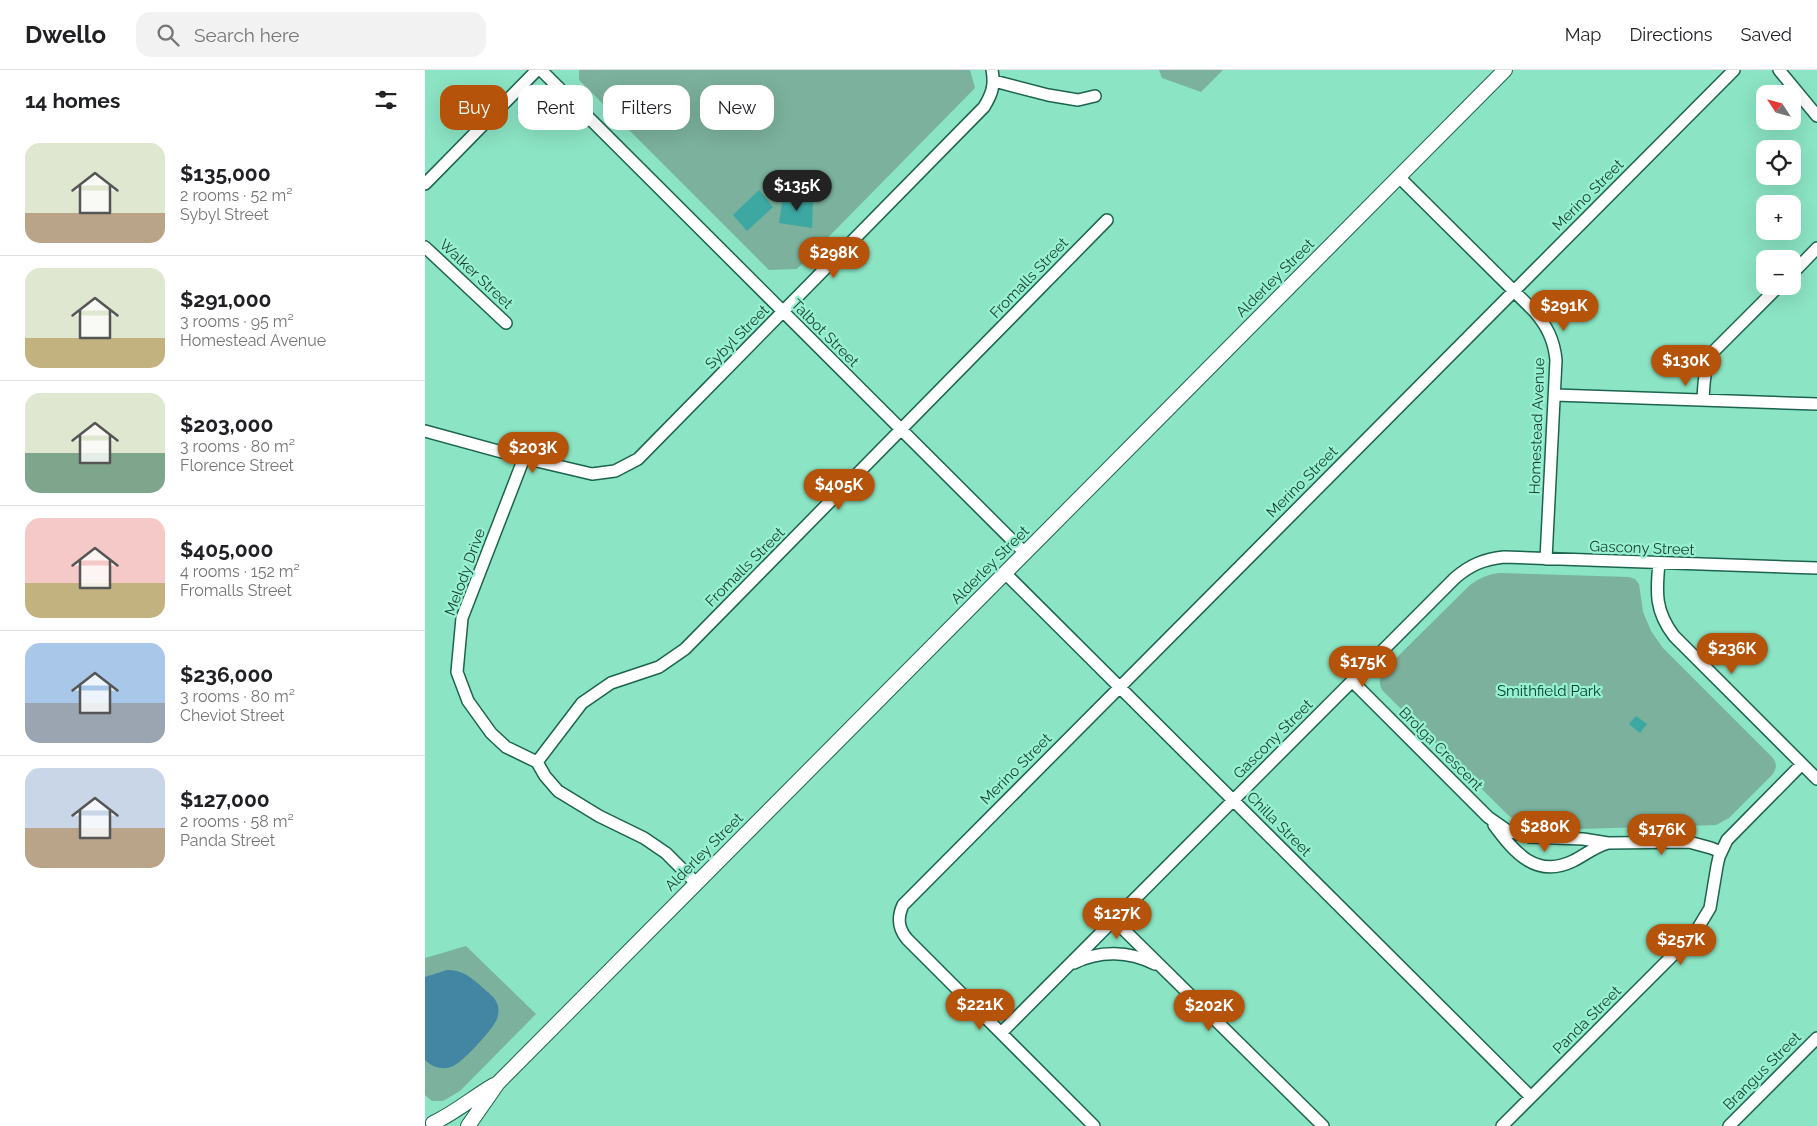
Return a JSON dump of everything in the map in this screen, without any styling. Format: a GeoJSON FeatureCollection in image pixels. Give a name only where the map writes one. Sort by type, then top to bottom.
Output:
{"type":"FeatureCollection","features":[{"type":"Feature","properties":{"kind":"street"},"geometry":{"type":"LineString","coordinates":[[425,184],[537,70]]}},
{"type":"Feature","properties":{"kind":"street","name":"Talbot Street"},"geometry":{"type":"LineString","coordinates":[[541,70],[1025,552]]}},
{"type":"Feature","properties":{"kind":"street","name":"Alderley Street"},"geometry":{"type":"LineString","coordinates":[[469,1126],[498,1082],[1505,70]]}},
{"type":"Feature","properties":{"kind":"street","name":"Merino Street"},"geometry":{"type":"LineString","coordinates":[[1001,1033],[907,939],[901,929],[899,920],[900,911],[907,900],[1734,70]]}},
{"type":"Feature","properties":{"kind":"street"},"geometry":{"type":"LineString","coordinates":[[1779,70],[1817,116]]}},
{"type":"Feature","properties":{"kind":"street"},"geometry":{"type":"LineString","coordinates":[[993,76],[1048,95],[1078,100],[1095,96]]}},
{"type":"Feature","properties":{"kind":"street","name":"Sybyl Street"},"geometry":{"type":"LineString","coordinates":[[425,431],[592,474],[615,471],[638,459],[984,107],[992,95],[993,76]]}},
{"type":"Feature","properties":{"kind":"street","name":"Homestead Avenue"},"geometry":{"type":"LineString","coordinates":[[1399,176],[1541,319],[1552,337],[1556,360],[1546,559]]}},
{"type":"Feature","properties":{"kind":"street","name":"Fromalls Street"},"geometry":{"type":"LineString","coordinates":[[537,762],[582,703],[611,683],[659,667],[685,649],[1107,220]]}},
{"type":"Feature","properties":{"kind":"street","name":"Walker Street"},"geometry":{"type":"LineString","coordinates":[[425,247],[506,323]]}},
{"type":"Feature","properties":{"kind":"street"},"geometry":{"type":"LineString","coordinates":[[1801,265],[1817,248]]}},
{"type":"Feature","properties":{"kind":"street"},"geometry":{"type":"LineString","coordinates":[[1703,400],[1705,373],[1709,359],[1714,351],[1770,295]]}},
{"type":"Feature","properties":{"kind":"street"},"geometry":{"type":"LineString","coordinates":[[1555,396],[1817,404]]}},
{"type":"Feature","properties":{"kind":"street","name":"Melody Drive"},"geometry":{"type":"LineString","coordinates":[[524,458],[462,618],[457,672],[468,701],[491,733],[506,747],[537,762]]}},
{"type":"Feature","properties":{"kind":"street","name":"Gascony Street"},"geometry":{"type":"LineString","coordinates":[[1001,1033],[1464,570],[1474,564],[1493,558],[1817,568]]}},
{"type":"Feature","properties":{"kind":"street"},"geometry":{"type":"LineString","coordinates":[[1659,563],[1657,597],[1662,617],[1667,627],[1817,779]]}},
{"type":"Feature","properties":{"kind":"street","name":"Chilla Street"},"geometry":{"type":"LineString","coordinates":[[1005,573],[1531,1097]]}},
{"type":"Feature","properties":{"kind":"street","name":"Brolga Crescent"},"geometry":{"type":"LineString","coordinates":[[1352,682],[1488,817],[1513,850],[1520,856],[1536,864],[1563,865],[1579,858],[1593,848],[1607,843]]}},
{"type":"Feature","properties":{"kind":"street"},"geometry":{"type":"LineString","coordinates":[[537,762],[545,776],[558,791],[599,816],[644,838],[666,853],[696,883]]}},
{"type":"Feature","properties":{"kind":"street","name":"Panda Street"},"geometry":{"type":"LineString","coordinates":[[1502,1126],[1695,933],[1709,908],[1721,852],[1732,833],[1802,764]]}},
{"type":"Feature","properties":{"kind":"street","name":"Brolga Crescent"},"geometry":{"type":"LineString","coordinates":[[1488,817],[1508,831],[1530,837],[1583,839],[1607,843],[1689,842],[1721,852]]}},
{"type":"Feature","properties":{"kind":"street"},"geometry":{"type":"LineString","coordinates":[[1114,920],[1323,1126]]}},
{"type":"Feature","properties":{"kind":"street"},"geometry":{"type":"LineString","coordinates":[[1067,967],[1091,956],[1118,953],[1143,958],[1165,970]]}},
{"type":"Feature","properties":{"kind":"street"},"geometry":{"type":"LineString","coordinates":[[1001,1033],[1094,1126]]}},
{"type":"Feature","properties":{"kind":"street","name":"Brangus Street"},"geometry":{"type":"LineString","coordinates":[[1729,1126],[1817,1038]]}},
{"type":"Feature","properties":{"kind":"street","name":"Alderley Street"},"geometry":{"type":"LineString","coordinates":[[431,1124],[455,1111],[498,1082]]}},
{"type":"Feature","properties":{"kind":"green space"},"geometry":{"type":"Polygon","coordinates":[[[579,70],[970,70],[975,88],[797,269],[769,270],[629,130],[690,130],[690,85],[603,85],[603,104],[593,94],[593,85],[584,85],[579,80],[579,70]]]}},
{"type":"Feature","properties":{"kind":"green space"},"geometry":{"type":"Polygon","coordinates":[[[1159,70],[1223,70],[1201,92],[1162,78],[1159,70]]]}},
{"type":"Feature","properties":{"kind":"green space","name":"Smithfield Park"},"geometry":{"type":"Polygon","coordinates":[[[1500,573],[1629,577],[1635,579],[1639,584],[1643,612],[1651,631],[1663,648],[1772,757],[1776,765],[1773,774],[1729,818],[1716,825],[1544,830],[1525,826],[1512,818],[1382,690],[1380,685],[1382,672],[1470,585],[1484,577],[1500,573]]]}},
{"type":"Feature","properties":{"kind":"green space"},"geometry":{"type":"Polygon","coordinates":[[[466,946],[536,1014],[460,1091],[443,1101],[432,1101],[425,1095],[425,958],[466,946]]]}},
{"type":"Feature","properties":{"kind":"water"},"geometry":{"type":"Polygon","coordinates":[[[447,970],[461,972],[477,982],[495,1000],[498,1012],[493,1026],[470,1053],[453,1066],[442,1068],[431,1065],[425,1060],[425,977],[447,970]]]}},
{"type":"Feature","properties":{"kind":"building"},"geometry":{"type":"Polygon","coordinates":[[[759,190],[773,207],[747,231],[733,215],[759,190]]]}},
{"type":"Feature","properties":{"kind":"building"},"geometry":{"type":"Polygon","coordinates":[[[783,197],[813,201],[812,228],[779,223],[783,197]]]}},
{"type":"Feature","properties":{"kind":"building"},"geometry":{"type":"Polygon","coordinates":[[[1636,716],[1647,724],[1640,733],[1629,724],[1636,716]]]}}]}
